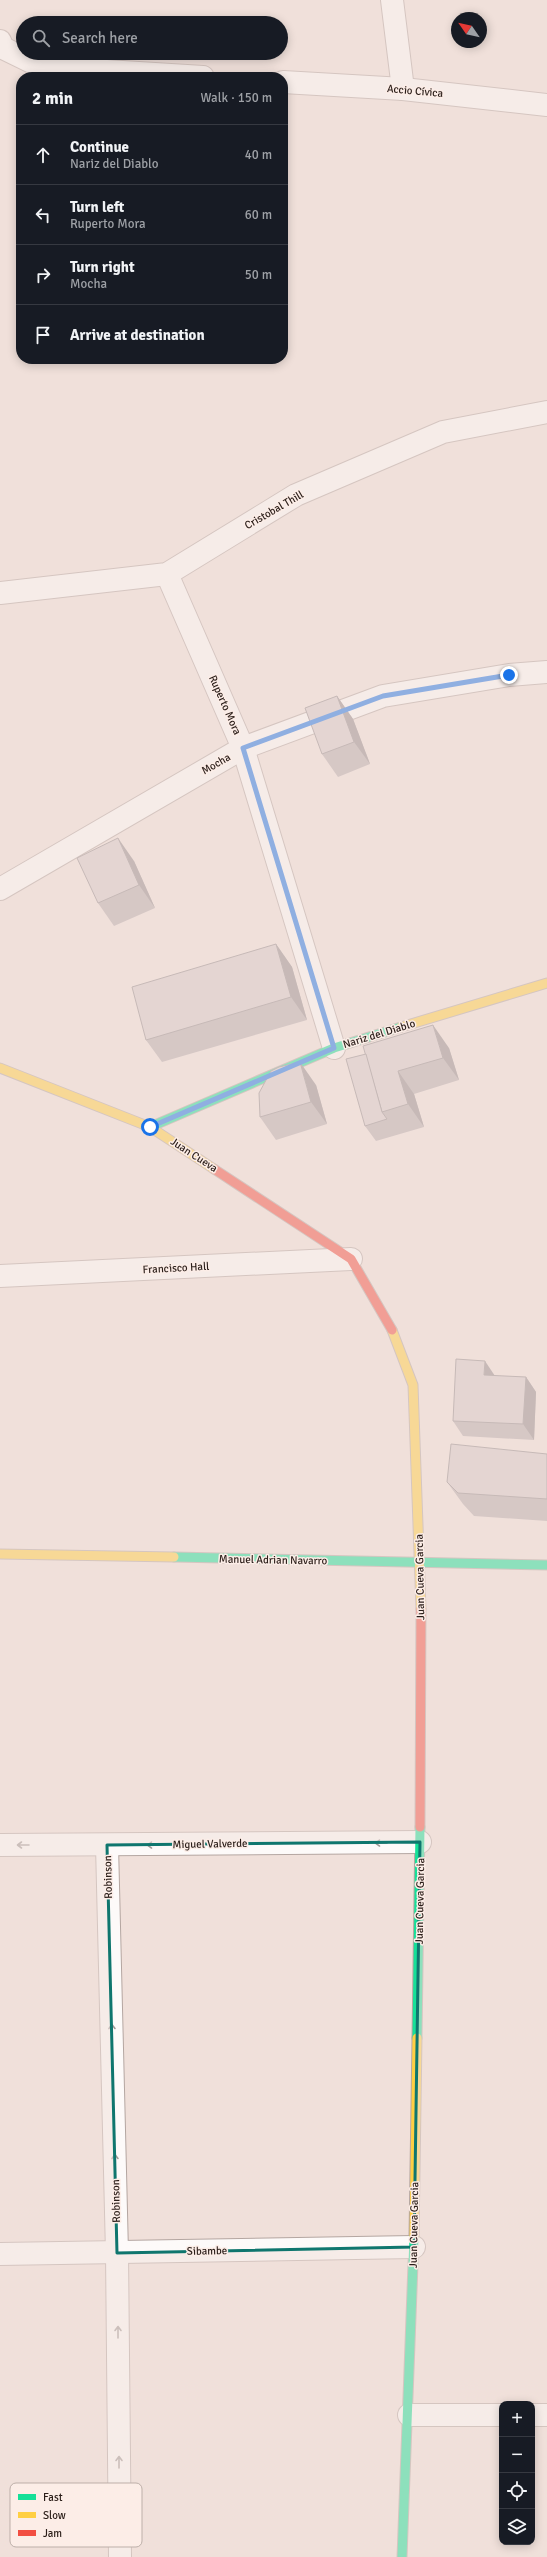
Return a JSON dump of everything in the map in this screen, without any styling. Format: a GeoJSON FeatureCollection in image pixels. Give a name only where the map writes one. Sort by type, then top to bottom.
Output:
{"type":"FeatureCollection","features":[{"type":"Feature","properties":{"kind":"street"},"geometry":{"type":"LineString","coordinates":[[392,0],[402,89]]}},
{"type":"Feature","properties":{"kind":"street"},"geometry":{"type":"LineString","coordinates":[[1,47],[16,54]]}},
{"type":"Feature","properties":{"kind":"street"},"geometry":{"type":"LineString","coordinates":[[28,60],[42,67],[122,72]]}},
{"type":"Feature","properties":{"kind":"street","name":"Accio Cívica"},"geometry":{"type":"LineString","coordinates":[[288,82],[402,89],[547,105]]}},
{"type":"Feature","properties":{"kind":"street","name":"Cristobal Thill"},"geometry":{"type":"LineString","coordinates":[[0,593],[167,574],[296,495],[436,435],[547,412]]}},
{"type":"Feature","properties":{"kind":"street","name":"Ruperto Mora"},"geometry":{"type":"LineString","coordinates":[[167,574],[243,748],[334,1048]]}},
{"type":"Feature","properties":{"kind":"street","name":"Mocha"},"geometry":{"type":"LineString","coordinates":[[0,889],[243,748],[383,696],[509,675],[547,672]]}},
{"type":"Feature","properties":{"kind":"street","name":"Nariz del Diablo"},"geometry":{"type":"LineString","coordinates":[[150,1127],[334,1048],[547,984]]}},
{"type":"Feature","properties":{"kind":"street","name":"Juan Cueva"},"geometry":{"type":"LineString","coordinates":[[0,1068],[150,1127],[351,1260]]}},
{"type":"Feature","properties":{"kind":"street","name":"Francisco Hall"},"geometry":{"type":"LineString","coordinates":[[0,1276],[351,1260]]}},
{"type":"Feature","properties":{"kind":"street","name":"Juan Cueva Garcia"},"geometry":{"type":"LineString","coordinates":[[351,1260],[389,1322],[413,1385],[421,1563],[420,1842],[414,2247],[409,2415],[402,2557]]}},
{"type":"Feature","properties":{"kind":"street","name":"Manuel Adrian Navarro"},"geometry":{"type":"LineString","coordinates":[[0,1554],[547,1565]]}},
{"type":"Feature","properties":{"kind":"street","name":"Miguel Valverde"},"geometry":{"type":"LineString","coordinates":[[0,1845],[420,1842]]}},
{"type":"Feature","properties":{"kind":"street","name":"Robinson"},"geometry":{"type":"LineString","coordinates":[[107,1845],[117,2253],[119,2483]]}},
{"type":"Feature","properties":{"kind":"street","name":"Sibambe"},"geometry":{"type":"LineString","coordinates":[[0,2254],[414,2247]]}},
{"type":"Feature","properties":{"kind":"street"},"geometry":{"type":"LineString","coordinates":[[535,2415],[547,2414]]}},
{"type":"Feature","properties":{"kind":"street"},"geometry":{"type":"LineString","coordinates":[[409,2415],[499,2415]]}},
{"type":"Feature","properties":{"kind":"street","name":"Robinson"},"geometry":{"type":"LineString","coordinates":[[120,2547],[120,2557]]}},
{"type":"Feature","properties":{"kind":"highlighted area"},"geometry":{"type":"Polygon","coordinates":[[[420,1842],[414,2247],[117,2253],[107,1845],[420,1842]]]}},
{"type":"Feature","properties":{"kind":"building"},"geometry":{"type":"Polygon","coordinates":[[[337,696],[354,742],[322,754],[305,708],[337,696]]]}},
{"type":"Feature","properties":{"kind":"building"},"geometry":{"type":"Polygon","coordinates":[[[118,838],[139,885],[98,903],[77,858],[118,838]]]}},
{"type":"Feature","properties":{"kind":"building"},"geometry":{"type":"Polygon","coordinates":[[[276,944],[291,997],[146,1040],[132,987],[276,944]]]}},
{"type":"Feature","properties":{"kind":"building"},"geometry":{"type":"Polygon","coordinates":[[[433,1025],[443,1058],[398,1071],[408,1104],[382,1112],[363,1046],[433,1025]]]}},
{"type":"Feature","properties":{"kind":"building"},"geometry":{"type":"Polygon","coordinates":[[[366,1054],[382,1112],[387,1119],[365,1126],[346,1059],[366,1054]]]}},
{"type":"Feature","properties":{"kind":"building"},"geometry":{"type":"Polygon","coordinates":[[[300,1062],[311,1102],[260,1117],[259,1093],[271,1071],[279,1067],[300,1062]]]}},
{"type":"Feature","properties":{"kind":"building"},"geometry":{"type":"Polygon","coordinates":[[[456,1359],[485,1361],[484,1375],[526,1377],[523,1424],[453,1421],[456,1359]]]}},
{"type":"Feature","properties":{"kind":"building"},"geometry":{"type":"Polygon","coordinates":[[[451,1444],[547,1454],[547,1499],[458,1493],[447,1482],[451,1444]]]}},
{"type":"Feature","properties":{"kind":"traffic: fast"},"geometry":{"type":"LineString","coordinates":[[150,1127],[334,1048],[401,1027]]}},
{"type":"Feature","properties":{"kind":"traffic: fast"},"geometry":{"type":"LineString","coordinates":[[174,1557],[547,1565]]}},
{"type":"Feature","properties":{"kind":"traffic: fast"},"geometry":{"type":"LineString","coordinates":[[417,2038],[420,1827]]}},
{"type":"Feature","properties":{"kind":"traffic: fast"},"geometry":{"type":"LineString","coordinates":[[402,2557],[414,2237]]}},
{"type":"Feature","properties":{"kind":"traffic: slow"},"geometry":{"type":"LineString","coordinates":[[401,1027],[547,983]]}},
{"type":"Feature","properties":{"kind":"traffic: slow"},"geometry":{"type":"LineString","coordinates":[[0,1068],[150,1127],[214,1169]]}},
{"type":"Feature","properties":{"kind":"traffic: slow"},"geometry":{"type":"LineString","coordinates":[[392,1330],[413,1385],[421,1609]]}},
{"type":"Feature","properties":{"kind":"traffic: slow"},"geometry":{"type":"LineString","coordinates":[[0,1554],[174,1557]]}},
{"type":"Feature","properties":{"kind":"traffic: slow"},"geometry":{"type":"LineString","coordinates":[[414,2237],[417,2038]]}},
{"type":"Feature","properties":{"kind":"traffic: jam"},"geometry":{"type":"LineString","coordinates":[[214,1169],[351,1259],[392,1330]]}},
{"type":"Feature","properties":{"kind":"traffic: jam"},"geometry":{"type":"LineString","coordinates":[[420,1827],[421,1609]]}},
{"type":"Feature","properties":{"kind":"route"},"geometry":{"type":"LineString","coordinates":[[150,1127],[334,1048],[243,748],[383,696],[509,675]]}}]}
